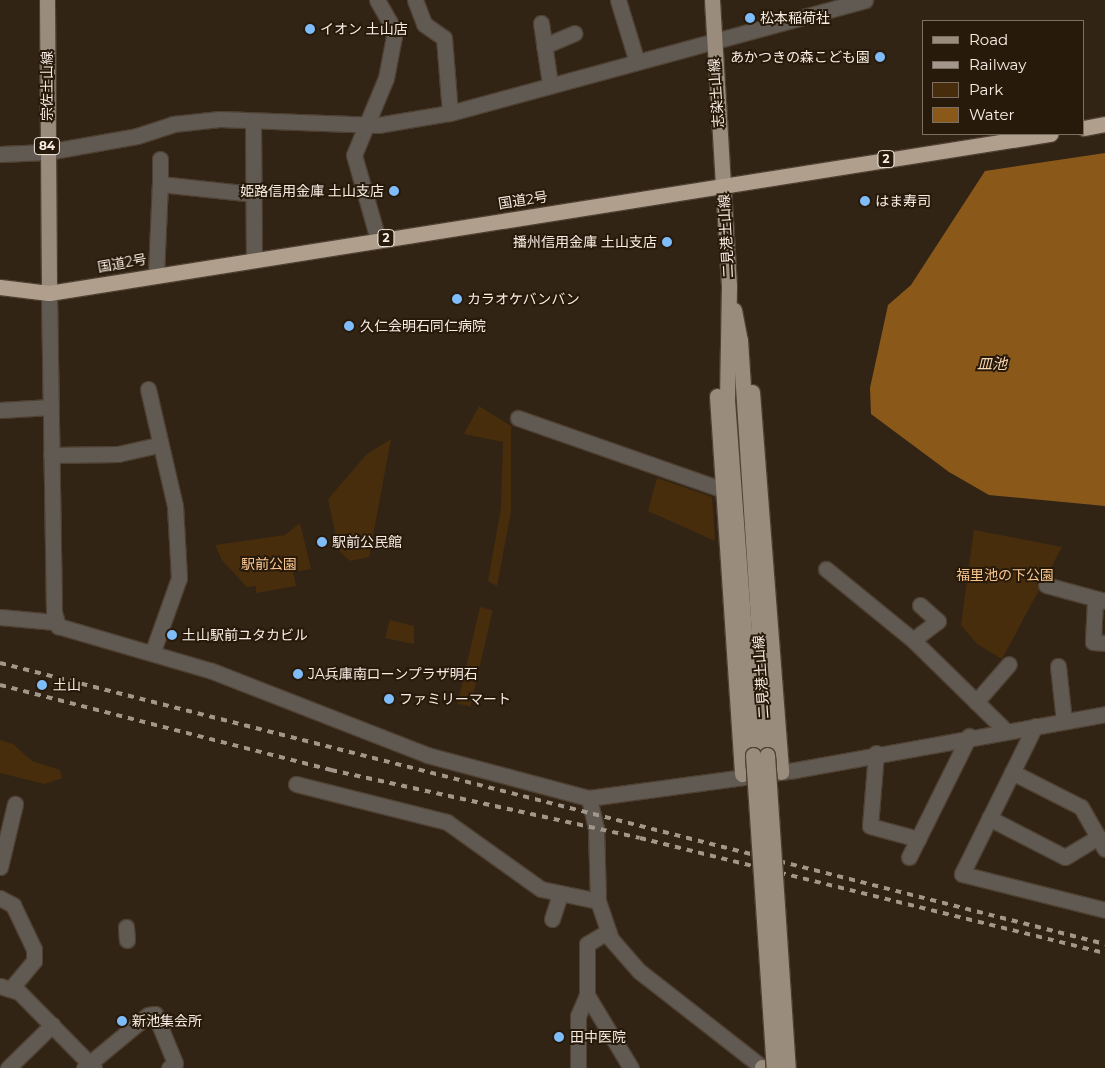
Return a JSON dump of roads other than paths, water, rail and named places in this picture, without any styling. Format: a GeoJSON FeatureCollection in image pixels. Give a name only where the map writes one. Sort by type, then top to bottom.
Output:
{"type":"FeatureCollection","features":[{"type":"Feature","properties":{"kind":"highway"},"geometry":{"type":"LineString","coordinates":[[1085,128],[1105,124]]}},
{"type":"Feature","properties":{"kind":"highway","name":"国道2号"},"geometry":{"type":"LineString","coordinates":[[0,287],[49,293],[254,258],[1044,135]]}},
{"type":"Feature","properties":{"kind":"main road","name":"宗佐土山線"},"geometry":{"type":"LineString","coordinates":[[47,0],[49,293]]}},
{"type":"Feature","properties":{"kind":"main road","name":"志染土山線"},"geometry":{"type":"LineString","coordinates":[[712,0],[712,42],[723,186]]}},
{"type":"Feature","properties":{"kind":"main road","name":"二見港土山線"},"geometry":{"type":"LineString","coordinates":[[723,186],[729,286],[726,358],[788,1068]]}},
{"type":"Feature","properties":{"kind":"main road","name":"二見港土山線"},"geometry":{"type":"LineString","coordinates":[[729,286],[740,340],[774,1068]]}},
{"type":"Feature","properties":{"kind":"main road"},"geometry":{"type":"LineString","coordinates":[[740,340],[754,411],[781,772]]}},
{"type":"Feature","properties":{"kind":"main road"},"geometry":{"type":"LineString","coordinates":[[726,358],[718,395],[721,489],[742,774]]}},
{"type":"Feature","properties":{"kind":"street"},"geometry":{"type":"LineString","coordinates":[[377,0],[395,31],[386,78],[365,124],[354,155],[378,239]]}},
{"type":"Feature","properties":{"kind":"street"},"geometry":{"type":"LineString","coordinates":[[415,0],[424,24],[444,38],[450,113]]}},
{"type":"Feature","properties":{"kind":"street"},"geometry":{"type":"LineString","coordinates":[[618,0],[636,59]]}},
{"type":"Feature","properties":{"kind":"street"},"geometry":{"type":"LineString","coordinates":[[0,154],[47,152],[137,136],[173,124],[253,120],[365,124],[450,113],[636,59],[712,42],[865,0]]}},
{"type":"Feature","properties":{"kind":"street"},"geometry":{"type":"LineString","coordinates":[[541,23],[550,84]]}},
{"type":"Feature","properties":{"kind":"street"},"geometry":{"type":"LineString","coordinates":[[544,46],[574,33]]}},
{"type":"Feature","properties":{"kind":"street"},"geometry":{"type":"LineString","coordinates":[[253,120],[254,258]]}},
{"type":"Feature","properties":{"kind":"street"},"geometry":{"type":"LineString","coordinates":[[156,274],[160,159]]}},
{"type":"Feature","properties":{"kind":"street"},"geometry":{"type":"LineString","coordinates":[[160,184],[254,194]]}},
{"type":"Feature","properties":{"kind":"street"},"geometry":{"type":"LineString","coordinates":[[49,293],[55,622]]}},
{"type":"Feature","properties":{"kind":"street"},"geometry":{"type":"LineString","coordinates":[[148,389],[158,445],[176,514],[179,578],[154,652]]}},
{"type":"Feature","properties":{"kind":"street"},"geometry":{"type":"LineString","coordinates":[[0,410],[50,407]]}},
{"type":"Feature","properties":{"kind":"street"},"geometry":{"type":"LineString","coordinates":[[518,418],[721,489]]}},
{"type":"Feature","properties":{"kind":"street"},"geometry":{"type":"LineString","coordinates":[[51,455],[118,454],[158,445]]}},
{"type":"Feature","properties":{"kind":"street"},"geometry":{"type":"LineString","coordinates":[[826,568],[913,640],[1006,731]]}},
{"type":"Feature","properties":{"kind":"street"},"geometry":{"type":"LineString","coordinates":[[1046,585],[1100,601],[1093,642],[1105,643]]}},
{"type":"Feature","properties":{"kind":"street"},"geometry":{"type":"LineString","coordinates":[[913,640],[938,621],[920,605]]}},
{"type":"Feature","properties":{"kind":"street"},"geometry":{"type":"LineString","coordinates":[[0,618],[55,622],[63,630],[154,652],[196,666],[427,755],[588,798],[742,774],[781,772],[968,736],[1105,714]]}},
{"type":"Feature","properties":{"kind":"street"},"geometry":{"type":"LineString","coordinates":[[976,702],[1009,664]]}},
{"type":"Feature","properties":{"kind":"street"},"geometry":{"type":"LineString","coordinates":[[1058,666],[1064,721]]}},
{"type":"Feature","properties":{"kind":"street"},"geometry":{"type":"LineString","coordinates":[[1035,726],[962,874],[1105,910]]}},
{"type":"Feature","properties":{"kind":"street"},"geometry":{"type":"LineString","coordinates":[[909,857],[968,736]]}},
{"type":"Feature","properties":{"kind":"street"},"geometry":{"type":"LineString","coordinates":[[876,753],[870,826],[918,839]]}},
{"type":"Feature","properties":{"kind":"street"},"geometry":{"type":"LineString","coordinates":[[990,818],[1065,857],[1102,843],[1081,807],[1012,772]]}},
{"type":"Feature","properties":{"kind":"street"},"geometry":{"type":"LineString","coordinates":[[296,784],[447,822],[532,884],[560,895],[598,901]]}},
{"type":"Feature","properties":{"kind":"street"},"geometry":{"type":"LineString","coordinates":[[588,798],[596,828],[598,901],[607,932],[639,971],[762,1068]]}},
{"type":"Feature","properties":{"kind":"street"},"geometry":{"type":"LineString","coordinates":[[0,867],[15,804]]}},
{"type":"Feature","properties":{"kind":"street"},"geometry":{"type":"LineString","coordinates":[[552,919],[560,895]]}},
{"type":"Feature","properties":{"kind":"street"},"geometry":{"type":"LineString","coordinates":[[0,898],[13,906],[34,949],[34,961],[5,987],[52,1025],[89,1066],[148,1015],[155,1014],[175,1063],[169,1068]]}},
{"type":"Feature","properties":{"kind":"street"},"geometry":{"type":"LineString","coordinates":[[578,1068],[578,1016],[587,995],[587,944],[607,932]]}},
{"type":"Feature","properties":{"kind":"street"},"geometry":{"type":"LineString","coordinates":[[587,995],[630,1068]]}},
{"type":"Feature","properties":{"kind":"street"},"geometry":{"type":"LineString","coordinates":[[8,1068],[52,1025]]}},
{"type":"Feature","properties":{"kind":"water","name":"皿池"},"geometry":{"type":"Polygon","coordinates":[[[1105,153],[1105,506],[989,495],[949,472],[871,414],[870,388],[888,305],[911,285],[985,171],[1105,153]]]}},
{"type":"Feature","properties":{"kind":"railway"},"geometry":{"type":"LineString","coordinates":[[0,663],[1105,944]]}},
{"type":"Feature","properties":{"kind":"railway"},"geometry":{"type":"LineString","coordinates":[[0,685],[331,770],[640,838],[1105,953]]}},
{"type":"Feature","properties":{"kind":"place","name":"松本稲荷社"},"geometry":{"type":"Point","coordinates":[750,18]}},
{"type":"Feature","properties":{"kind":"place","name":"イオン 土山店"},"geometry":{"type":"Point","coordinates":[310,29]}},
{"type":"Feature","properties":{"kind":"place","name":"あかつきの森こども園"},"geometry":{"type":"Point","coordinates":[880,57]}},
{"type":"Feature","properties":{"kind":"place","name":"姫路信用金庫 土山支店"},"geometry":{"type":"Point","coordinates":[394,191]}},
{"type":"Feature","properties":{"kind":"place","name":"はま寿司"},"geometry":{"type":"Point","coordinates":[865,201]}},
{"type":"Feature","properties":{"kind":"place","name":"播州信用金庫 土山支店"},"geometry":{"type":"Point","coordinates":[667,242]}},
{"type":"Feature","properties":{"kind":"place","name":"カラオケバンバン"},"geometry":{"type":"Point","coordinates":[457,299]}},
{"type":"Feature","properties":{"kind":"place","name":"久仁会明石同仁病院"},"geometry":{"type":"Point","coordinates":[349,326]}},
{"type":"Feature","properties":{"kind":"place","name":"駅前公民館"},"geometry":{"type":"Point","coordinates":[322,542]}},
{"type":"Feature","properties":{"kind":"place","name":"土山駅前ユタカビル"},"geometry":{"type":"Point","coordinates":[172,635]}},
{"type":"Feature","properties":{"kind":"place","name":"JA兵庫南ローンプラザ明石"},"geometry":{"type":"Point","coordinates":[298,674]}},
{"type":"Feature","properties":{"kind":"place","name":"土山"},"geometry":{"type":"Point","coordinates":[42,685]}},
{"type":"Feature","properties":{"kind":"place","name":"ファミリーマート"},"geometry":{"type":"Point","coordinates":[389,699]}},
{"type":"Feature","properties":{"kind":"place","name":"新池集会所"},"geometry":{"type":"Point","coordinates":[122,1021]}},
{"type":"Feature","properties":{"kind":"place","name":"田中医院"},"geometry":{"type":"Point","coordinates":[559,1037]}},
{"type":"Feature","properties":{"kind":"park label","name":"駅前公園"},"geometry":{"type":"Point","coordinates":[269,564]}},
{"type":"Feature","properties":{"kind":"park label","name":"福里池の下公園"},"geometry":{"type":"Point","coordinates":[1005,575]}}]}
